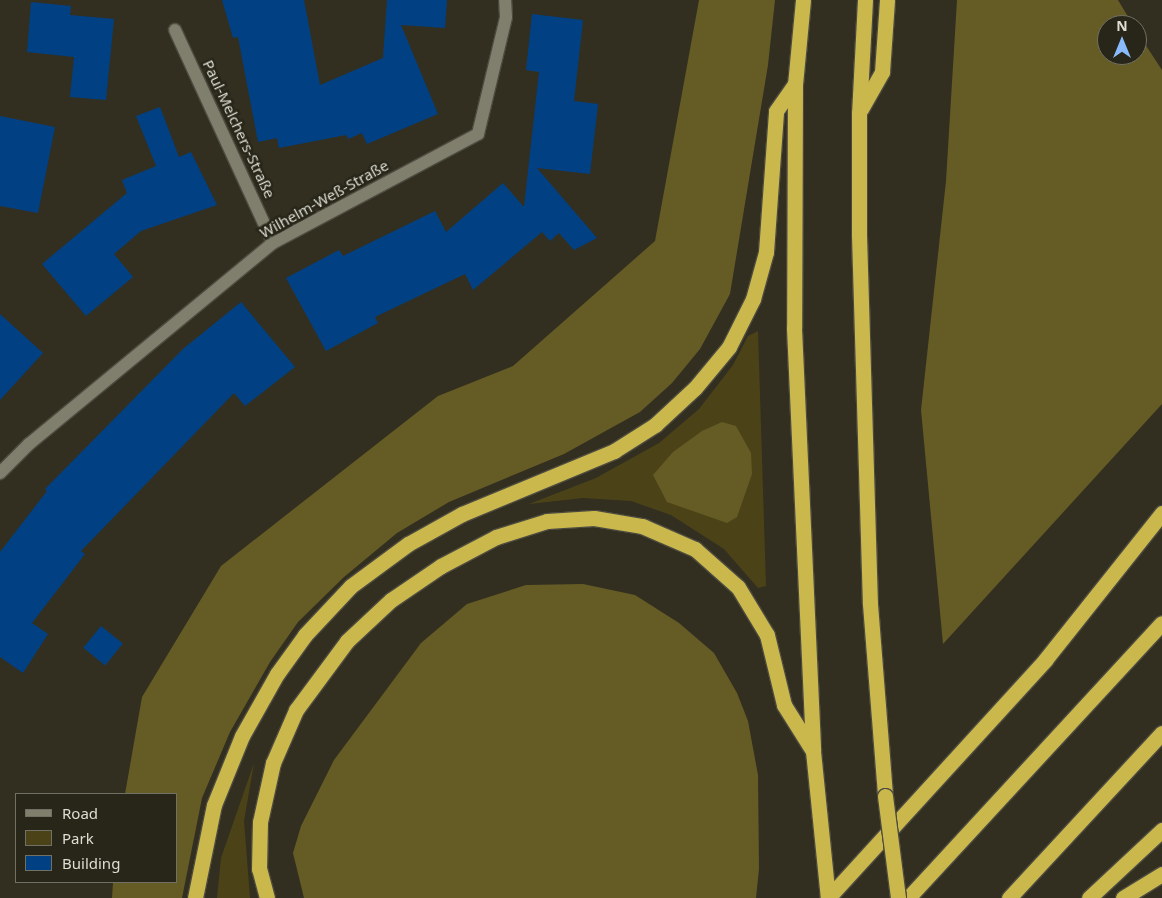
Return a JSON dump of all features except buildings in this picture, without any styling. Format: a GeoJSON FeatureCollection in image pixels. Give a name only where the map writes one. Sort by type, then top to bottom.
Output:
{"type":"FeatureCollection","features":[{"type":"Feature","properties":{"kind":"highway"},"geometry":{"type":"LineString","coordinates":[[803,0],[795,84],[794,338],[813,751],[822,857],[828,898]]}},
{"type":"Feature","properties":{"kind":"highway"},"geometry":{"type":"LineString","coordinates":[[865,0],[859,113],[859,235],[870,594],[885,796],[898,898]]}},
{"type":"Feature","properties":{"kind":"highway"},"geometry":{"type":"LineString","coordinates":[[859,113],[882,72],[887,0]]}},
{"type":"Feature","properties":{"kind":"highway"},"geometry":{"type":"LineString","coordinates":[[195,898],[214,805],[242,736],[277,674],[305,635],[351,586],[408,544],[462,514],[614,451],[655,425],[689,394],[729,347],[753,299],[766,252],[776,111],[795,84]]}},
{"type":"Feature","properties":{"kind":"highway"},"geometry":{"type":"LineString","coordinates":[[828,898],[1046,660],[1162,513]]}},
{"type":"Feature","properties":{"kind":"highway"},"geometry":{"type":"LineString","coordinates":[[267,898],[259,869],[260,822],[273,763],[296,710],[347,641],[391,600],[441,566],[496,537],[547,521],[594,518],[642,526],[695,549],[738,587],[766,635],[784,705],[813,751]]}},
{"type":"Feature","properties":{"kind":"highway"},"geometry":{"type":"LineString","coordinates":[[908,898],[1162,623]]}},
{"type":"Feature","properties":{"kind":"highway"},"geometry":{"type":"LineString","coordinates":[[1009,898],[1162,733]]}},
{"type":"Feature","properties":{"kind":"highway"},"geometry":{"type":"LineString","coordinates":[[1089,898],[1162,830]]}},
{"type":"Feature","properties":{"kind":"highway"},"geometry":{"type":"LineString","coordinates":[[1123,898],[1162,874]]}},
{"type":"Feature","properties":{"kind":"street","name":"Wilhelm-Weß-Straße"},"geometry":{"type":"LineString","coordinates":[[0,473],[29,444],[273,243],[478,134],[506,17],[505,0]]}},
{"type":"Feature","properties":{"kind":"street","name":"Paul-Melchers-Straße"},"geometry":{"type":"LineString","coordinates":[[175,30],[273,243]]}},
{"type":"Feature","properties":{"kind":"green space"},"geometry":{"type":"Polygon","coordinates":[[[758,331],[766,586],[758,588],[724,549],[671,515],[631,501],[583,498],[529,504],[596,478],[659,443],[699,409],[733,365],[748,336],[758,331]]]}},
{"type":"Feature","properties":{"kind":"green space"},"geometry":{"type":"Polygon","coordinates":[[[254,763],[244,821],[250,898],[217,898],[221,858],[254,763]]]}},
{"type":"Feature","properties":{"kind":"shaded area"},"geometry":{"type":"Polygon","coordinates":[[[699,0],[775,0],[768,65],[730,294],[700,349],[672,383],[640,412],[564,454],[449,502],[397,533],[344,577],[298,622],[270,662],[230,732],[202,798],[182,898],[112,898],[113,883],[178,883],[178,793],[125,793],[142,697],[221,566],[438,396],[513,366],[655,241],[699,0]]]}},
{"type":"Feature","properties":{"kind":"shaded area"},"geometry":{"type":"Polygon","coordinates":[[[957,0],[1118,0],[1127,15],[1097,15],[1097,65],[1147,65],[1147,47],[1162,70],[1162,404],[943,644],[921,410],[946,181],[957,0]]]}},
{"type":"Feature","properties":{"kind":"shaded area"},"geometry":{"type":"Polygon","coordinates":[[[722,422],[736,426],[751,453],[752,474],[737,517],[727,523],[667,502],[653,475],[673,452],[702,431],[722,422]]]}},
{"type":"Feature","properties":{"kind":"shaded area"},"geometry":{"type":"Polygon","coordinates":[[[583,584],[635,595],[679,623],[714,653],[737,693],[748,721],[758,775],[759,869],[756,898],[304,898],[293,853],[301,826],[334,760],[421,643],[467,604],[526,585],[583,584]]]}}]}
